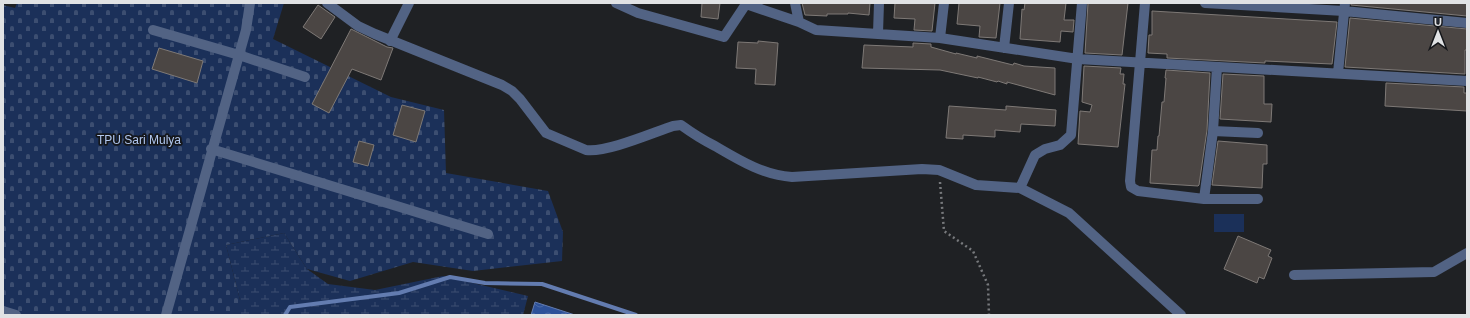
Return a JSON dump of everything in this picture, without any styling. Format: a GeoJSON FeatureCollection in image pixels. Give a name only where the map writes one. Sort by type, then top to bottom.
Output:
{"type":"FeatureCollection","features":[{"type":"Feature","properties":{"kind":"street"},"geometry":{"type":"LineString","coordinates":[[166,315],[211,150],[246,30],[250,3]]}},
{"type":"Feature","properties":{"kind":"street"},"geometry":{"type":"LineString","coordinates":[[327,3],[358,26],[390,41],[502,85],[512,91],[520,99],[546,133],[586,150],[592,151],[605,148],[673,126],[681,125],[743,162],[761,170],[792,178],[922,169],[938,170],[976,185],[1020,188],[1069,213],[1181,315]]}},
{"type":"Feature","properties":{"kind":"street"},"geometry":{"type":"LineString","coordinates":[[390,41],[409,3]]}},
{"type":"Feature","properties":{"kind":"street"},"geometry":{"type":"LineString","coordinates":[[616,3],[638,13],[724,37],[746,4],[799,22],[816,30],[940,38],[1078,59],[1338,73],[1467,82]]}},
{"type":"Feature","properties":{"kind":"street"},"geometry":{"type":"LineString","coordinates":[[795,3],[799,22]]}},
{"type":"Feature","properties":{"kind":"street"},"geometry":{"type":"LineString","coordinates":[[878,34],[879,3]]}},
{"type":"Feature","properties":{"kind":"street"},"geometry":{"type":"LineString","coordinates":[[940,38],[944,3]]}},
{"type":"Feature","properties":{"kind":"street"},"geometry":{"type":"LineString","coordinates":[[1004,48],[1009,3]]}},
{"type":"Feature","properties":{"kind":"street"},"geometry":{"type":"LineString","coordinates":[[1020,188],[1035,155],[1045,149],[1060,145],[1071,135],[1082,3]]}},
{"type":"Feature","properties":{"kind":"street"},"geometry":{"type":"LineString","coordinates":[[1145,3],[1130,180],[1131,187],[1138,190],[1204,199],[1258,199]]}},
{"type":"Feature","properties":{"kind":"street"},"geometry":{"type":"LineString","coordinates":[[1211,3],[1344,7],[1467,23]]}},
{"type":"Feature","properties":{"kind":"street"},"geometry":{"type":"LineString","coordinates":[[1338,73],[1344,7]]}},
{"type":"Feature","properties":{"kind":"street"},"geometry":{"type":"LineString","coordinates":[[153,30],[239,55],[305,77]]}},
{"type":"Feature","properties":{"kind":"street"},"geometry":{"type":"LineString","coordinates":[[1204,199],[1213,131],[1217,67]]}},
{"type":"Feature","properties":{"kind":"street"},"geometry":{"type":"LineString","coordinates":[[1213,131],[1258,133]]}},
{"type":"Feature","properties":{"kind":"street"},"geometry":{"type":"LineString","coordinates":[[211,150],[488,234]]}},
{"type":"Feature","properties":{"kind":"street"},"geometry":{"type":"LineString","coordinates":[[1294,275],[1434,272],[1467,253]]}},
{"type":"Feature","properties":{"kind":"street"},"geometry":{"type":"LineString","coordinates":[[3,311],[16,315]]}},
{"type":"Feature","properties":{"kind":"path"},"geometry":{"type":"LineString","coordinates":[[938,170],[944,231],[973,252],[988,285],[989,315]]}},
{"type":"Feature","properties":{"kind":"green space","name":"TPU Sari Mulya"},"geometry":{"type":"Polygon","coordinates":[[[17,3],[284,3],[273,39],[391,97],[444,110],[446,173],[548,191],[563,232],[562,261],[473,271],[413,262],[350,281],[307,269],[284,233],[226,245],[240,300],[240,315],[3,315],[3,5],[15,8],[17,3]]]}},
{"type":"Feature","properties":{"kind":"green space"},"geometry":{"type":"Polygon","coordinates":[[[1214,214],[1244,214],[1244,232],[1214,232],[1214,214]]]}},
{"type":"Feature","properties":{"kind":"green space"},"geometry":{"type":"Polygon","coordinates":[[[284,233],[307,269],[328,284],[375,290],[443,276],[528,296],[523,315],[240,315],[240,300],[226,245],[284,233]]]}},
{"type":"Feature","properties":{"kind":"water"},"geometry":{"type":"Polygon","coordinates":[[[535,302],[575,315],[531,315],[535,302]]]}},
{"type":"Feature","properties":{"kind":"building"},"geometry":{"type":"Polygon","coordinates":[[[702,3],[720,3],[718,19],[701,17],[702,3]]]}},
{"type":"Feature","properties":{"kind":"building"},"geometry":{"type":"Polygon","coordinates":[[[802,3],[870,3],[869,15],[848,13],[827,14],[827,16],[805,15],[802,3]]]}},
{"type":"Feature","properties":{"kind":"building"},"geometry":{"type":"Polygon","coordinates":[[[895,3],[935,3],[932,31],[914,30],[915,19],[894,18],[895,3]]]}},
{"type":"Feature","properties":{"kind":"building"},"geometry":{"type":"Polygon","coordinates":[[[959,3],[1000,3],[996,38],[979,37],[980,26],[957,24],[959,3]]]}},
{"type":"Feature","properties":{"kind":"building"},"geometry":{"type":"Polygon","coordinates":[[[1025,3],[1066,3],[1064,20],[1074,20],[1073,32],[1061,31],[1060,42],[1020,39],[1022,9],[1024,10],[1025,3]]]}},
{"type":"Feature","properties":{"kind":"building"},"geometry":{"type":"Polygon","coordinates":[[[1088,3],[1128,3],[1122,55],[1085,53],[1088,3]]]}},
{"type":"Feature","properties":{"kind":"building"},"geometry":{"type":"Polygon","coordinates":[[[1351,3],[1467,3],[1467,16],[1351,5],[1351,3]]]}},
{"type":"Feature","properties":{"kind":"building"},"geometry":{"type":"Polygon","coordinates":[[[318,5],[335,17],[321,39],[303,27],[318,5]]]}},
{"type":"Feature","properties":{"kind":"building"},"geometry":{"type":"Polygon","coordinates":[[[1152,11],[1337,22],[1332,64],[1265,61],[1265,63],[1167,58],[1167,54],[1148,53],[1149,35],[1152,35],[1152,11]]]}},
{"type":"Feature","properties":{"kind":"building"},"geometry":{"type":"Polygon","coordinates":[[[1350,18],[1467,29],[1465,74],[1345,67],[1350,18]]]}},
{"type":"Feature","properties":{"kind":"building"},"geometry":{"type":"Polygon","coordinates":[[[351,29],[387,47],[393,48],[381,80],[352,69],[329,113],[312,104],[351,29]]]}},
{"type":"Feature","properties":{"kind":"building"},"geometry":{"type":"Polygon","coordinates":[[[758,41],[778,43],[775,85],[755,84],[756,69],[736,68],[738,42],[758,43],[758,41]]]}},
{"type":"Feature","properties":{"kind":"building"},"geometry":{"type":"Polygon","coordinates":[[[913,43],[931,44],[931,47],[956,54],[977,58],[977,56],[1013,65],[1014,63],[1024,66],[1055,68],[1055,95],[1007,82],[1007,84],[940,70],[862,68],[864,45],[913,47],[913,43]]]}},
{"type":"Feature","properties":{"kind":"building"},"geometry":{"type":"Polygon","coordinates":[[[159,48],[203,61],[197,83],[152,69],[159,48]]]}},
{"type":"Feature","properties":{"kind":"building"},"geometry":{"type":"Polygon","coordinates":[[[1084,66],[1121,68],[1120,74],[1124,74],[1123,84],[1125,84],[1118,147],[1078,144],[1080,111],[1090,112],[1092,105],[1082,102],[1084,66]]]}},
{"type":"Feature","properties":{"kind":"building"},"geometry":{"type":"Polygon","coordinates":[[[1166,70],[1210,73],[1207,130],[1198,186],[1150,183],[1152,150],[1157,150],[1162,102],[1164,102],[1166,70]]]}},
{"type":"Feature","properties":{"kind":"building"},"geometry":{"type":"Polygon","coordinates":[[[1223,74],[1264,76],[1264,104],[1272,104],[1271,122],[1220,119],[1223,74]]]}},
{"type":"Feature","properties":{"kind":"building"},"geometry":{"type":"Polygon","coordinates":[[[1386,83],[1464,87],[1464,93],[1467,93],[1467,111],[1385,106],[1386,83]]]}},
{"type":"Feature","properties":{"kind":"building"},"geometry":{"type":"Polygon","coordinates":[[[402,105],[425,111],[416,142],[393,135],[402,105]]]}},
{"type":"Feature","properties":{"kind":"building"},"geometry":{"type":"Polygon","coordinates":[[[949,106],[1006,110],[1006,106],[1056,110],[1055,126],[1021,124],[1020,132],[995,130],[995,137],[963,135],[963,139],[946,138],[949,106]]]}},
{"type":"Feature","properties":{"kind":"building"},"geometry":{"type":"Polygon","coordinates":[[[359,141],[374,145],[368,166],[353,162],[359,141]]]}},
{"type":"Feature","properties":{"kind":"building"},"geometry":{"type":"Polygon","coordinates":[[[1218,141],[1267,145],[1267,164],[1263,164],[1262,188],[1212,185],[1218,141]]]}},
{"type":"Feature","properties":{"kind":"building"},"geometry":{"type":"Polygon","coordinates":[[[1238,236],[1271,250],[1268,256],[1272,258],[1264,279],[1259,277],[1257,283],[1224,269],[1238,236]]]}},
{"type":"Feature","properties":{"kind":"waterway"},"geometry":{"type":"LineString","coordinates":[[285,315],[290,307],[399,293],[450,277],[485,283],[542,284],[636,315]]}}]}
